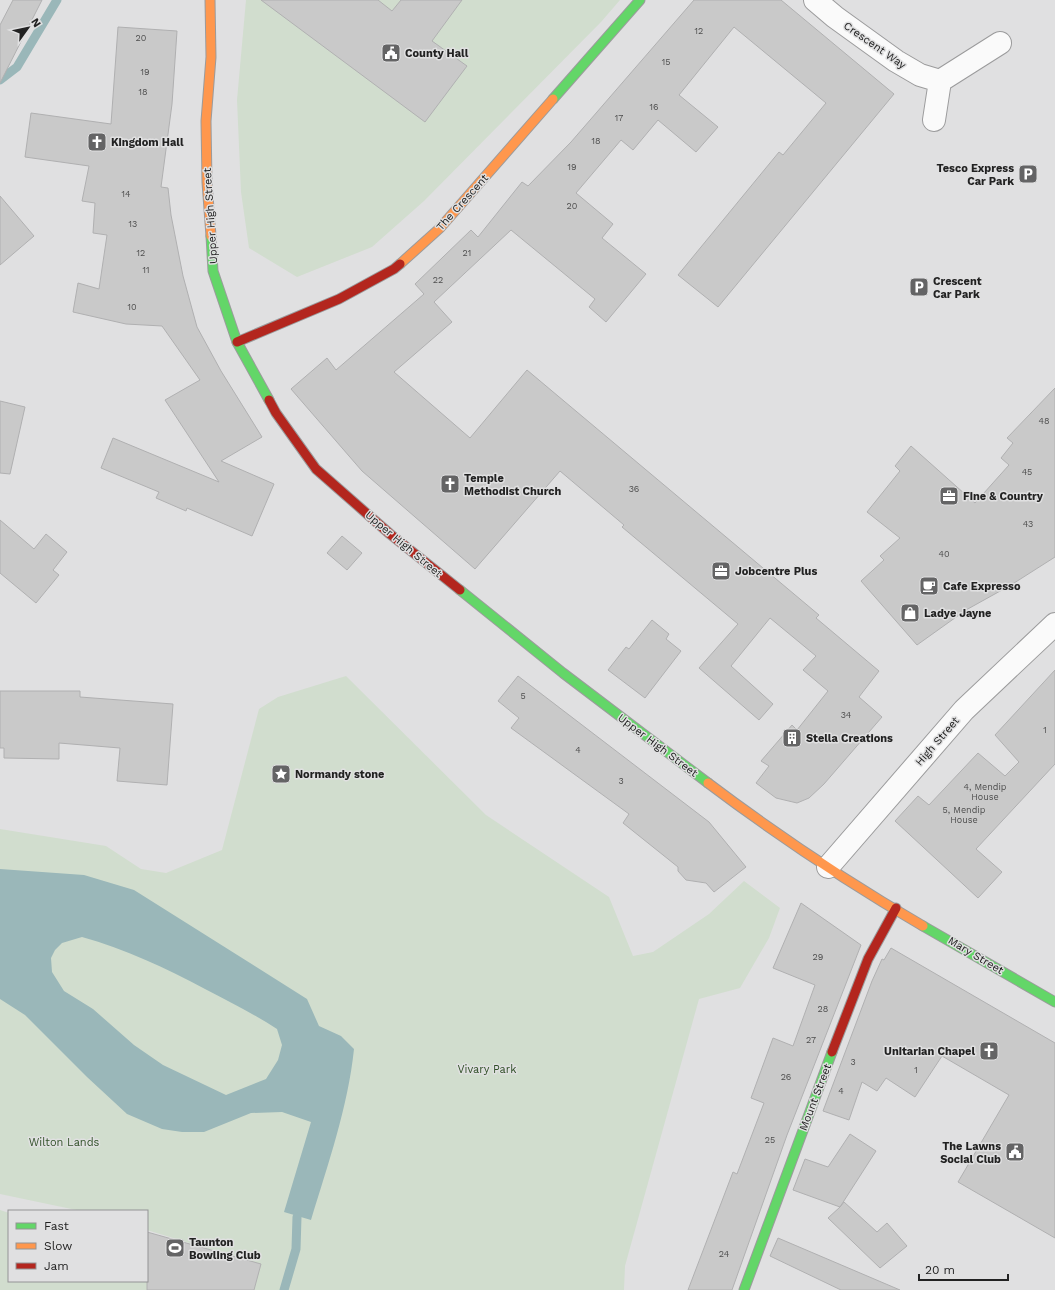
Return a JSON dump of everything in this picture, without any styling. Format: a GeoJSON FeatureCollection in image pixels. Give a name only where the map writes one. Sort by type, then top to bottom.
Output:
{"type":"FeatureCollection","features":[{"type":"Feature","properties":{"kind":"main road","name":"Upper High Street"},"geometry":{"type":"LineString","coordinates":[[210,0],[210,57],[206,121],[210,234],[213,270],[237,342],[276,413],[316,468],[390,534],[562,673],[738,806],[865,892],[896,908]]}},
{"type":"Feature","properties":{"kind":"main road","name":"The Crescent"},"geometry":{"type":"LineString","coordinates":[[237,342],[339,299],[394,269],[440,228],[640,0]]}},
{"type":"Feature","properties":{"kind":"main road","name":"Mary Street"},"geometry":{"type":"LineString","coordinates":[[896,908],[1055,1002]]}},
{"type":"Feature","properties":{"kind":"main road","name":"Mount Street"},"geometry":{"type":"LineString","coordinates":[[744,1290],[782,1181],[862,974],[881,931],[896,908]]}},
{"type":"Feature","properties":{"kind":"street","name":"Crescent Way"},"geometry":{"type":"LineString","coordinates":[[815,0],[835,17],[896,61],[920,74],[940,81]]}},
{"type":"Feature","properties":{"kind":"street"},"geometry":{"type":"LineString","coordinates":[[934,120],[940,81],[1000,43]]}},
{"type":"Feature","properties":{"kind":"street","name":"High Street"},"geometry":{"type":"LineString","coordinates":[[828,867],[964,710],[1055,624]]}},
{"type":"Feature","properties":{"kind":"green space","name":"County Hall"},"geometry":{"type":"Polygon","coordinates":[[[246,0],[620,0],[601,22],[424,201],[372,247],[297,277],[249,248],[241,192],[237,100],[246,0]]]}},
{"type":"Feature","properties":{"kind":"green space","name":"Vivary Park"},"geometry":{"type":"Polygon","coordinates":[[[346,676],[486,815],[609,897],[633,956],[653,952],[709,914],[744,881],[780,908],[769,938],[740,988],[699,999],[625,1266],[624,1290],[0,1290],[0,1210],[8,1213],[8,1282],[148,1282],[148,1281],[222,1253],[148,1230],[148,1210],[76,1210],[0,1194],[0,829],[106,846],[141,869],[166,873],[222,850],[259,709],[278,697],[346,676]]]}},
{"type":"Feature","properties":{"kind":"water"},"geometry":{"type":"Polygon","coordinates":[[[0,869],[84,875],[134,890],[307,999],[319,1026],[341,1036],[354,1049],[342,1114],[311,1220],[284,1212],[311,1122],[282,1112],[251,1113],[204,1132],[182,1132],[162,1129],[127,1114],[87,1077],[25,1015],[0,999],[0,869]],[[82,937],[62,943],[55,950],[51,958],[52,972],[64,991],[93,1009],[134,1045],[163,1065],[226,1095],[266,1079],[278,1060],[282,1045],[277,1029],[242,1008],[175,974],[130,953],[82,937]]]}},
{"type":"Feature","properties":{"kind":"building"},"geometry":{"type":"Polygon","coordinates":[[[13,0],[42,0],[0,83],[0,25],[13,0]]]}},
{"type":"Feature","properties":{"kind":"building","name":"County Hall"},"geometry":{"type":"Polygon","coordinates":[[[261,0],[378,0],[392,11],[401,0],[462,0],[432,41],[467,66],[425,122],[261,0]]]}},
{"type":"Feature","properties":{"kind":"building"},"geometry":{"type":"Polygon","coordinates":[[[694,0],[781,0],[894,94],[718,307],[678,275],[779,152],[783,155],[826,103],[734,27],[679,95],[718,127],[696,152],[658,120],[633,150],[621,140],[576,193],[613,224],[602,238],[646,274],[606,322],[589,307],[595,299],[511,230],[434,302],[452,322],[394,372],[470,438],[527,370],[819,615],[816,618],[879,671],[859,697],[882,717],[824,784],[809,798],[797,803],[776,798],[756,783],[769,766],[761,761],[792,725],[797,730],[828,691],[803,670],[816,656],[770,618],[731,666],[773,704],[759,720],[699,668],[738,624],[622,527],[624,525],[560,471],[475,569],[362,471],[291,389],[327,358],[336,370],[424,294],[415,284],[471,230],[478,237],[522,182],[528,186],[571,142],[694,0]]]}},
{"type":"Feature","properties":{"kind":"building"},"geometry":{"type":"Polygon","coordinates":[[[118,27],[177,31],[172,104],[161,187],[168,188],[171,215],[183,276],[197,327],[221,371],[262,437],[221,461],[274,484],[252,536],[187,508],[186,511],[156,498],[159,492],[101,468],[113,438],[219,482],[165,400],[200,380],[162,326],[126,324],[73,312],[78,283],[99,289],[107,235],[93,233],[95,203],[82,201],[89,166],[25,157],[31,113],[111,124],[118,27]]]}},
{"type":"Feature","properties":{"kind":"building"},"geometry":{"type":"Polygon","coordinates":[[[0,196],[34,236],[0,265],[0,196]]]}},
{"type":"Feature","properties":{"kind":"building"},"geometry":{"type":"Polygon","coordinates":[[[1055,388],[1055,557],[1011,585],[966,610],[917,645],[861,581],[884,560],[880,556],[900,538],[867,512],[900,471],[895,466],[911,446],[975,503],[1009,465],[1001,458],[1013,443],[1007,438],[1055,388]]]}},
{"type":"Feature","properties":{"kind":"building"},"geometry":{"type":"Polygon","coordinates":[[[0,401],[25,407],[10,474],[0,473],[0,401]]]}},
{"type":"Feature","properties":{"kind":"building"},"geometry":{"type":"Polygon","coordinates":[[[0,520],[34,549],[46,534],[67,552],[53,570],[59,575],[36,603],[0,573],[0,520]]]}},
{"type":"Feature","properties":{"kind":"building"},"geometry":{"type":"Polygon","coordinates":[[[342,536],[362,553],[347,570],[327,553],[342,536]]]}},
{"type":"Feature","properties":{"kind":"building"},"geometry":{"type":"Polygon","coordinates":[[[652,620],[669,634],[666,639],[681,651],[645,698],[608,670],[626,647],[629,649],[652,620]]]}},
{"type":"Feature","properties":{"kind":"building"},"geometry":{"type":"Polygon","coordinates":[[[1055,670],[1055,764],[976,849],[1002,872],[978,898],[895,821],[918,796],[929,805],[978,753],[1005,776],[1019,762],[995,735],[1055,670]]]}},
{"type":"Feature","properties":{"kind":"building"},"geometry":{"type":"Polygon","coordinates":[[[518,676],[709,822],[746,867],[714,892],[706,883],[686,880],[678,871],[678,867],[623,823],[629,814],[511,728],[519,718],[498,701],[518,676]]]}},
{"type":"Feature","properties":{"kind":"building"},"geometry":{"type":"Polygon","coordinates":[[[0,691],[80,691],[80,697],[173,704],[167,785],[117,781],[120,748],[59,743],[59,759],[4,758],[4,748],[0,748],[0,691]]]}},
{"type":"Feature","properties":{"kind":"building"},"geometry":{"type":"Polygon","coordinates":[[[801,903],[861,945],[787,1135],[732,1290],[688,1290],[733,1172],[737,1174],[764,1103],[751,1098],[773,1038],[793,1046],[815,985],[773,968],[801,903]]]}},
{"type":"Feature","properties":{"kind":"building"},"geometry":{"type":"Polygon","coordinates":[[[891,948],[1055,1043],[1055,1238],[958,1182],[1009,1095],[942,1056],[915,1097],[886,1078],[877,1091],[862,1082],[849,1120],[823,1111],[872,981],[882,959],[884,960],[891,948]]]}},
{"type":"Feature","properties":{"kind":"building"},"geometry":{"type":"Polygon","coordinates":[[[850,1134],[876,1151],[840,1207],[793,1190],[805,1159],[828,1167],[850,1134]]]}},
{"type":"Feature","properties":{"kind":"building"},"geometry":{"type":"Polygon","coordinates":[[[844,1202],[877,1232],[887,1223],[907,1246],[880,1268],[828,1218],[844,1202]]]}},
{"type":"Feature","properties":{"kind":"building","name":"Taunton Bowling Club"},"geometry":{"type":"Polygon","coordinates":[[[148,1232],[261,1264],[254,1290],[147,1290],[148,1232]]]}},
{"type":"Feature","properties":{"kind":"building"},"geometry":{"type":"Polygon","coordinates":[[[778,1238],[900,1290],[841,1290],[770,1256],[778,1238]]]}},
{"type":"Feature","properties":{"kind":"waterway"},"geometry":{"type":"LineString","coordinates":[[0,80],[17,67],[57,0]]}},
{"type":"Feature","properties":{"kind":"waterway"},"geometry":{"type":"LineString","coordinates":[[284,1290],[296,1249],[297,1217]]}},
{"type":"Feature","properties":{"kind":"traffic: fast"},"geometry":{"type":"LineString","coordinates":[[553,99],[640,0]]}},
{"type":"Feature","properties":{"kind":"traffic: fast"},"geometry":{"type":"LineString","coordinates":[[211,236],[213,271],[237,342],[269,400]]}},
{"type":"Feature","properties":{"kind":"traffic: fast"},"geometry":{"type":"LineString","coordinates":[[460,590],[563,673],[708,783]]}},
{"type":"Feature","properties":{"kind":"traffic: fast"},"geometry":{"type":"LineString","coordinates":[[923,926],[1055,1002]]}},
{"type":"Feature","properties":{"kind":"traffic: fast"},"geometry":{"type":"LineString","coordinates":[[744,1290],[832,1052]]}},
{"type":"Feature","properties":{"kind":"traffic: slow"},"geometry":{"type":"LineString","coordinates":[[210,0],[211,57],[206,121],[207,182],[211,236]]}},
{"type":"Feature","properties":{"kind":"traffic: slow"},"geometry":{"type":"LineString","coordinates":[[400,264],[440,228],[553,99]]}},
{"type":"Feature","properties":{"kind":"traffic: slow"},"geometry":{"type":"LineString","coordinates":[[708,783],[814,858],[923,926]]}},
{"type":"Feature","properties":{"kind":"traffic: jam"},"geometry":{"type":"LineString","coordinates":[[237,342],[339,299],[394,269],[400,264]]}},
{"type":"Feature","properties":{"kind":"traffic: jam"},"geometry":{"type":"LineString","coordinates":[[269,400],[276,413],[316,469],[390,534],[460,590]]}},
{"type":"Feature","properties":{"kind":"traffic: jam"},"geometry":{"type":"LineString","coordinates":[[832,1052],[868,959],[896,908]]}},
{"type":"Feature","properties":{"kind":"place","name":"County Hall"},"geometry":{"type":"Point","coordinates":[391,53]}},
{"type":"Feature","properties":{"kind":"place","name":"Kingdom Hall"},"geometry":{"type":"Point","coordinates":[97,142]}},
{"type":"Feature","properties":{"kind":"place","name":"Tesco Express Car Park"},"geometry":{"type":"Point","coordinates":[1028,174]}},
{"type":"Feature","properties":{"kind":"place","name":"Crescent Car Park"},"geometry":{"type":"Point","coordinates":[919,287]}},
{"type":"Feature","properties":{"kind":"place","name":"Temple Methodist Church"},"geometry":{"type":"Point","coordinates":[450,484]}},
{"type":"Feature","properties":{"kind":"place","name":"Fine & Country"},"geometry":{"type":"Point","coordinates":[949,496]}},
{"type":"Feature","properties":{"kind":"place","name":"Jobcentre Plus"},"geometry":{"type":"Point","coordinates":[721,571]}},
{"type":"Feature","properties":{"kind":"place","name":"Cafe Expresso"},"geometry":{"type":"Point","coordinates":[929,586]}},
{"type":"Feature","properties":{"kind":"place","name":"Ladye Jayne"},"geometry":{"type":"Point","coordinates":[910,613]}},
{"type":"Feature","properties":{"kind":"place","name":"Stella Creations"},"geometry":{"type":"Point","coordinates":[792,738]}},
{"type":"Feature","properties":{"kind":"place","name":"Normandy stone"},"geometry":{"type":"Point","coordinates":[281,774]}},
{"type":"Feature","properties":{"kind":"place","name":"Unitarian Chapel"},"geometry":{"type":"Point","coordinates":[989,1051]}},
{"type":"Feature","properties":{"kind":"place","name":"The Lawns Social Club"},"geometry":{"type":"Point","coordinates":[1015,1152]}},
{"type":"Feature","properties":{"kind":"place","name":"Taunton Bowling Club"},"geometry":{"type":"Point","coordinates":[175,1248]}},
{"type":"Feature","properties":{"kind":"park label","name":"Wilton Lands"},"geometry":{"type":"Point","coordinates":[64,1142]}}]}
